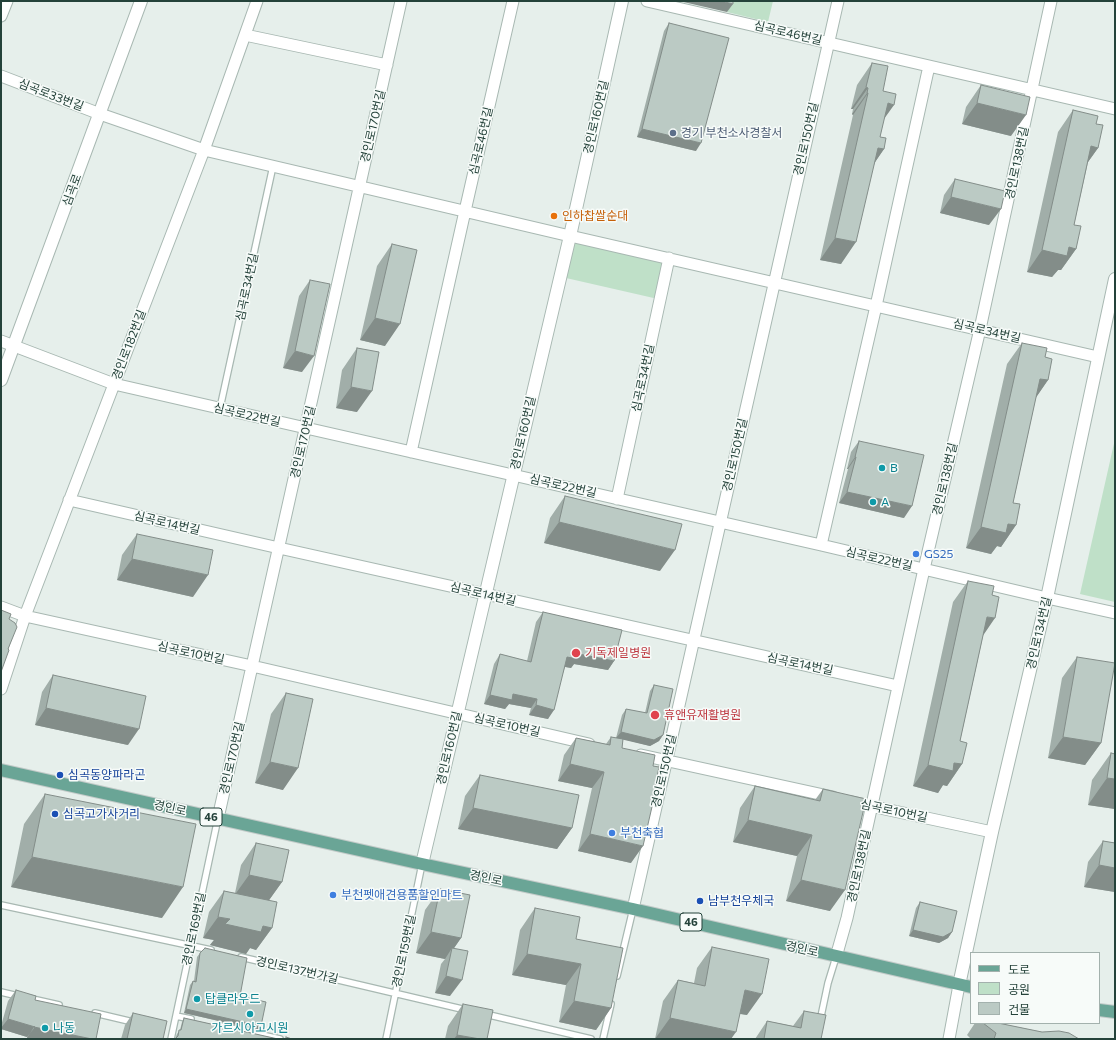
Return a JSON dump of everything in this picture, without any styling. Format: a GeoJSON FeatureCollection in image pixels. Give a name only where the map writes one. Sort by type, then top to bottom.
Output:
{"type":"FeatureCollection","features":[{"type":"Feature","properties":{"kind":"main road","name":"경인로"},"geometry":{"type":"LineString","coordinates":[[1,770],[422,864],[633,909],[970,987]]}},
{"type":"Feature","properties":{"kind":"main road"},"geometry":{"type":"LineString","coordinates":[[1100,1010],[1115,1012]]}},
{"type":"Feature","properties":{"kind":"street"},"geometry":{"type":"LineString","coordinates":[[1,16],[6,1]]}},
{"type":"Feature","properties":{"kind":"street","name":"심곡로"},"geometry":{"type":"LineString","coordinates":[[1,380],[141,1]]}},
{"type":"Feature","properties":{"kind":"street","name":"경인로182번길"},"geometry":{"type":"LineString","coordinates":[[1,689],[25,616],[204,150],[257,1]]}},
{"type":"Feature","properties":{"kind":"street","name":"경인로170번길"},"geometry":{"type":"LineString","coordinates":[[218,818],[402,1]]}},
{"type":"Feature","properties":{"kind":"street","name":"심곡로46번길"},"geometry":{"type":"LineString","coordinates":[[465,211],[513,1]]}},
{"type":"Feature","properties":{"kind":"street","name":"경인로160번길"},"geometry":{"type":"LineString","coordinates":[[422,864],[570,236],[622,1]]}},
{"type":"Feature","properties":{"kind":"street","name":"심곡로46번길"},"geometry":{"type":"LineString","coordinates":[[647,1],[1115,109]]}},
{"type":"Feature","properties":{"kind":"street","name":"경인로150번길"},"geometry":{"type":"LineString","coordinates":[[633,909],[838,1]]}},
{"type":"Feature","properties":{"kind":"street","name":"경인로138번길"},"geometry":{"type":"LineString","coordinates":[[836,956],[847,918],[924,569],[980,329],[1033,90],[1051,1]]}},
{"type":"Feature","properties":{"kind":"street"},"geometry":{"type":"LineString","coordinates":[[245,35],[387,65]]}},
{"type":"Feature","properties":{"kind":"street"},"geometry":{"type":"LineString","coordinates":[[821,545],[929,66]]}},
{"type":"Feature","properties":{"kind":"street","name":"심곡로33번길"},"geometry":{"type":"LineString","coordinates":[[1,76],[100,114]]}},
{"type":"Feature","properties":{"kind":"street","name":"심곡로34번길"},"geometry":{"type":"LineString","coordinates":[[100,114],[204,150],[570,236],[1098,357]]}},
{"type":"Feature","properties":{"kind":"street"},"geometry":{"type":"LineString","coordinates":[[411,452],[465,211]]}},
{"type":"Feature","properties":{"kind":"street","name":"심곡로34번길"},"geometry":{"type":"LineString","coordinates":[[617,498],[670,258]]}},
{"type":"Feature","properties":{"kind":"street","name":"경인로134번길"},"geometry":{"type":"LineString","coordinates":[[958,985],[1047,598],[1115,279]]}},
{"type":"Feature","properties":{"kind":"street","name":"심곡로22번길"},"geometry":{"type":"LineString","coordinates":[[1,341],[114,384],[1115,613]]}},
{"type":"Feature","properties":{"kind":"street","name":"심곡로14번길"},"geometry":{"type":"LineString","coordinates":[[69,500],[898,686]]}},
{"type":"Feature","properties":{"kind":"street","name":"심곡로10번길"},"geometry":{"type":"LineString","coordinates":[[1,607],[25,616],[252,666],[596,745]]}},
{"type":"Feature","properties":{"kind":"street","name":"심곡로10번길"},"geometry":{"type":"LineString","coordinates":[[628,752],[992,832]]}},
{"type":"Feature","properties":{"kind":"street"},"geometry":{"type":"LineString","coordinates":[[949,1039],[958,985]]}},
{"type":"Feature","properties":{"kind":"lane","name":"심곡로34번길"},"geometry":{"type":"LineString","coordinates":[[220,408],[273,166]]}},
{"type":"Feature","properties":{"kind":"lane","name":"경인로169번길"},"geometry":{"type":"LineString","coordinates":[[171,1039],[218,818]]}},
{"type":"Feature","properties":{"kind":"lane","name":"경인로159번길"},"geometry":{"type":"LineString","coordinates":[[386,1039],[422,864]]}},
{"type":"Feature","properties":{"kind":"lane"},"geometry":{"type":"LineString","coordinates":[[1,905],[221,952]]}},
{"type":"Feature","properties":{"kind":"lane"},"geometry":{"type":"LineString","coordinates":[[615,986],[633,909]]}},
{"type":"Feature","properties":{"kind":"lane","name":"경인로137번가길"},"geometry":{"type":"LineString","coordinates":[[236,956],[471,1011]]}},
{"type":"Feature","properties":{"kind":"lane"},"geometry":{"type":"LineString","coordinates":[[819,1025],[828,983],[836,956]]}},
{"type":"Feature","properties":{"kind":"lane"},"geometry":{"type":"LineString","coordinates":[[1,992],[63,1006]]}},
{"type":"Feature","properties":{"kind":"lane"},"geometry":{"type":"LineString","coordinates":[[602,1039],[612,1001]]}},
{"type":"Feature","properties":{"kind":"lane"},"geometry":{"type":"LineString","coordinates":[[87,1012],[141,1024]]}},
{"type":"Feature","properties":{"kind":"lane"},"geometry":{"type":"LineString","coordinates":[[478,1013],[591,1039]]}},
{"type":"Feature","properties":{"kind":"lane"},"geometry":{"type":"LineString","coordinates":[[176,1016],[198,1021]]}},
{"type":"Feature","properties":{"kind":"lane"},"geometry":{"type":"LineString","coordinates":[[213,1024],[280,1039]]}},
{"type":"Feature","properties":{"kind":"lane"},"geometry":{"type":"LineString","coordinates":[[165,1029],[172,1031]]}},
{"type":"Feature","properties":{"kind":"green space"},"geometry":{"type":"Polygon","coordinates":[[[730,1],[773,1],[768,22],[727,12],[730,1]]]}},
{"type":"Feature","properties":{"kind":"green space"},"geometry":{"type":"Polygon","coordinates":[[[575,240],[665,262],[658,299],[566,278],[575,240]]]}},
{"type":"Feature","properties":{"kind":"green space"},"geometry":{"type":"Polygon","coordinates":[[[1115,439],[1115,602],[1080,594],[1115,439]]]}},
{"type":"Feature","properties":{"kind":"building"},"geometry":{"type":"Polygon","coordinates":[[[721,1],[733,1],[733,4],[721,1]]]}},
{"type":"Feature","properties":{"kind":"building"},"geometry":{"type":"Polygon","coordinates":[[[669,23],[729,38],[701,143],[642,129],[669,23]]]}},
{"type":"Feature","properties":{"kind":"building"},"geometry":{"type":"Polygon","coordinates":[[[872,63],[888,66],[883,91],[896,94],[894,105],[888,103],[880,137],[886,138],[884,149],[878,148],[856,242],[835,238],[868,93],[868,88],[866,87],[872,63]]]}},
{"type":"Feature","properties":{"kind":"building"},"geometry":{"type":"Polygon","coordinates":[[[981,85],[1030,97],[1026,115],[977,103],[981,85]]]}},
{"type":"Feature","properties":{"kind":"building"},"geometry":{"type":"Polygon","coordinates":[[[1073,110],[1098,116],[1096,124],[1103,125],[1098,148],[1091,146],[1074,225],[1081,226],[1076,249],[1069,247],[1067,256],[1042,250],[1073,110]]]}},
{"type":"Feature","properties":{"kind":"building"},"geometry":{"type":"Polygon","coordinates":[[[955,179],[1005,191],[1001,209],[951,197],[955,179]]]}},
{"type":"Feature","properties":{"kind":"building"},"geometry":{"type":"Polygon","coordinates":[[[392,244],[417,250],[400,324],[375,318],[392,244]]]}},
{"type":"Feature","properties":{"kind":"building"},"geometry":{"type":"Polygon","coordinates":[[[310,280],[330,284],[314,356],[295,351],[310,280]]]}},
{"type":"Feature","properties":{"kind":"building"},"geometry":{"type":"Polygon","coordinates":[[[1022,343],[1047,348],[1045,357],[1052,359],[1048,380],[1040,379],[1013,503],[1020,504],[1016,525],[1008,524],[1006,533],[981,527],[1022,343]]]}},
{"type":"Feature","properties":{"kind":"building"},"geometry":{"type":"Polygon","coordinates":[[[357,348],[379,352],[372,391],[351,387],[357,348]]]}},
{"type":"Feature","properties":{"kind":"building"},"geometry":{"type":"Polygon","coordinates":[[[859,441],[924,455],[912,506],[847,492],[859,441]]]}},
{"type":"Feature","properties":{"kind":"building"},"geometry":{"type":"Polygon","coordinates":[[[565,496],[682,524],[675,550],[559,522],[565,496]]]}},
{"type":"Feature","properties":{"kind":"building"},"geometry":{"type":"Polygon","coordinates":[[[137,534],[213,550],[208,575],[132,559],[137,534]]]}},
{"type":"Feature","properties":{"kind":"building"},"geometry":{"type":"Polygon","coordinates":[[[968,581],[994,586],[992,595],[999,597],[995,618],[987,617],[960,741],[967,743],[962,764],[954,763],[953,771],[928,765],[968,581]]]}},
{"type":"Feature","properties":{"kind":"building"},"geometry":{"type":"Polygon","coordinates":[[[1,610],[11,614],[9,619],[15,623],[17,627],[1,672],[1,610]]]}},
{"type":"Feature","properties":{"kind":"building"},"geometry":{"type":"Polygon","coordinates":[[[543,612],[622,630],[614,661],[579,654],[578,659],[567,657],[554,710],[536,705],[537,699],[513,694],[512,700],[490,695],[500,654],[531,662],[543,612]]]}},
{"type":"Feature","properties":{"kind":"building"},"geometry":{"type":"Polygon","coordinates":[[[1077,657],[1115,663],[1101,743],[1063,737],[1077,657]]]}},
{"type":"Feature","properties":{"kind":"building"},"geometry":{"type":"Polygon","coordinates":[[[53,675],[146,696],[139,729],[46,708],[53,675]]]}},
{"type":"Feature","properties":{"kind":"building"},"geometry":{"type":"Polygon","coordinates":[[[654,685],[673,689],[663,735],[654,740],[621,732],[626,709],[647,713],[654,685]]]}},
{"type":"Feature","properties":{"kind":"building"},"geometry":{"type":"Polygon","coordinates":[[[286,693],[313,699],[298,768],[270,762],[286,693]]]}},
{"type":"Feature","properties":{"kind":"building"},"geometry":{"type":"Polygon","coordinates":[[[611,737],[623,739],[622,748],[655,755],[653,766],[659,767],[654,798],[643,846],[590,834],[604,772],[570,764],[576,738],[610,745],[611,737]]]}},
{"type":"Feature","properties":{"kind":"building"},"geometry":{"type":"Polygon","coordinates":[[[1111,753],[1115,754],[1115,779],[1107,778],[1111,753]]]}},
{"type":"Feature","properties":{"kind":"building"},"geometry":{"type":"Polygon","coordinates":[[[480,775],[579,795],[572,828],[473,808],[480,775]]]}},
{"type":"Feature","properties":{"kind":"building"},"geometry":{"type":"Polygon","coordinates":[[[755,786],[820,801],[823,789],[866,799],[845,890],[801,880],[812,835],[748,820],[755,786]]]}},
{"type":"Feature","properties":{"kind":"building"},"geometry":{"type":"Polygon","coordinates":[[[45,794],[196,824],[183,887],[32,857],[45,794]]]}},
{"type":"Feature","properties":{"kind":"building"},"geometry":{"type":"Polygon","coordinates":[[[1103,841],[1115,843],[1115,868],[1099,865],[1103,841]]]}},
{"type":"Feature","properties":{"kind":"building"},"geometry":{"type":"Polygon","coordinates":[[[256,843],[289,850],[282,882],[249,875],[256,843]]]}},
{"type":"Feature","properties":{"kind":"building"},"geometry":{"type":"Polygon","coordinates":[[[440,889],[470,895],[461,938],[431,932],[440,889]]]}},
{"type":"Feature","properties":{"kind":"building"},"geometry":{"type":"Polygon","coordinates":[[[224,891],[277,902],[272,928],[263,926],[261,932],[225,924],[230,919],[218,917],[224,891]]]}},
{"type":"Feature","properties":{"kind":"building"},"geometry":{"type":"Polygon","coordinates":[[[920,902],[957,911],[952,932],[943,937],[913,930],[920,902]]]}},
{"type":"Feature","properties":{"kind":"building"},"geometry":{"type":"Polygon","coordinates":[[[535,908],[580,917],[576,939],[623,948],[611,1008],[574,1001],[581,964],[527,954],[535,908]]]}},
{"type":"Feature","properties":{"kind":"building"},"geometry":{"type":"Polygon","coordinates":[[[712,947],[769,959],[762,994],[745,990],[736,1032],[670,1018],[678,980],[705,986],[712,947]]]}},
{"type":"Feature","properties":{"kind":"building"},"geometry":{"type":"Polygon","coordinates":[[[205,948],[247,958],[240,996],[266,1002],[261,1026],[186,1009],[193,981],[196,982],[200,953],[205,948]]]}},
{"type":"Feature","properties":{"kind":"building"},"geometry":{"type":"Polygon","coordinates":[[[452,948],[468,951],[462,980],[446,976],[452,948]]]}},
{"type":"Feature","properties":{"kind":"building"},"geometry":{"type":"Polygon","coordinates":[[[16,990],[36,996],[35,1000],[101,1014],[96,1039],[34,1027],[8,1019],[16,990]]]}},
{"type":"Feature","properties":{"kind":"building"},"geometry":{"type":"Polygon","coordinates":[[[463,1004],[493,1010],[487,1039],[457,1035],[463,1004]]]}},
{"type":"Feature","properties":{"kind":"building"},"geometry":{"type":"Polygon","coordinates":[[[804,1011],[826,1015],[821,1039],[764,1039],[767,1021],[801,1028],[804,1011]]]}},
{"type":"Feature","properties":{"kind":"building"},"geometry":{"type":"Polygon","coordinates":[[[133,1013],[167,1021],[163,1039],[127,1039],[133,1013]]]}},
{"type":"Feature","properties":{"kind":"building"},"geometry":{"type":"Polygon","coordinates":[[[184,1018],[278,1039],[177,1039],[176,1038],[179,1030],[181,1030],[184,1018]]]}},
{"type":"Feature","properties":{"kind":"building"},"geometry":{"type":"Polygon","coordinates":[[[984,1024],[1003,1024],[1042,1032],[1059,1031],[1069,1033],[1079,1039],[994,1039],[996,1033],[984,1024]]]}},
{"type":"Feature","properties":{"kind":"place","name":"경기 부천소사경찰서"},"geometry":{"type":"Point","coordinates":[673,133]}},
{"type":"Feature","properties":{"kind":"place","name":"인하찹쌀순대"},"geometry":{"type":"Point","coordinates":[554,216]}},
{"type":"Feature","properties":{"kind":"place","name":"B"},"geometry":{"type":"Point","coordinates":[882,468]}},
{"type":"Feature","properties":{"kind":"place","name":"A"},"geometry":{"type":"Point","coordinates":[873,502]}},
{"type":"Feature","properties":{"kind":"place","name":"GS25"},"geometry":{"type":"Point","coordinates":[916,554]}},
{"type":"Feature","properties":{"kind":"place","name":"기독제일병원"},"geometry":{"type":"Point","coordinates":[576,653]}},
{"type":"Feature","properties":{"kind":"place","name":"휴앤유재활병원"},"geometry":{"type":"Point","coordinates":[655,715]}},
{"type":"Feature","properties":{"kind":"place","name":"심곡동양파라곤"},"geometry":{"type":"Point","coordinates":[60,775]}},
{"type":"Feature","properties":{"kind":"place","name":"심곡고가사거리"},"geometry":{"type":"Point","coordinates":[55,814]}},
{"type":"Feature","properties":{"kind":"place","name":"부천축협"},"geometry":{"type":"Point","coordinates":[612,833]}},
{"type":"Feature","properties":{"kind":"place","name":"부천펫애견용품할인마트"},"geometry":{"type":"Point","coordinates":[333,895]}},
{"type":"Feature","properties":{"kind":"place","name":"남부천우체국"},"geometry":{"type":"Point","coordinates":[700,901]}},
{"type":"Feature","properties":{"kind":"place","name":"탑클라우드"},"geometry":{"type":"Point","coordinates":[197,999]}},
{"type":"Feature","properties":{"kind":"place","name":"가르시아고시원"},"geometry":{"type":"Point","coordinates":[250,1014]}},
{"type":"Feature","properties":{"kind":"place","name":"나동"},"geometry":{"type":"Point","coordinates":[45,1028]}}]}
